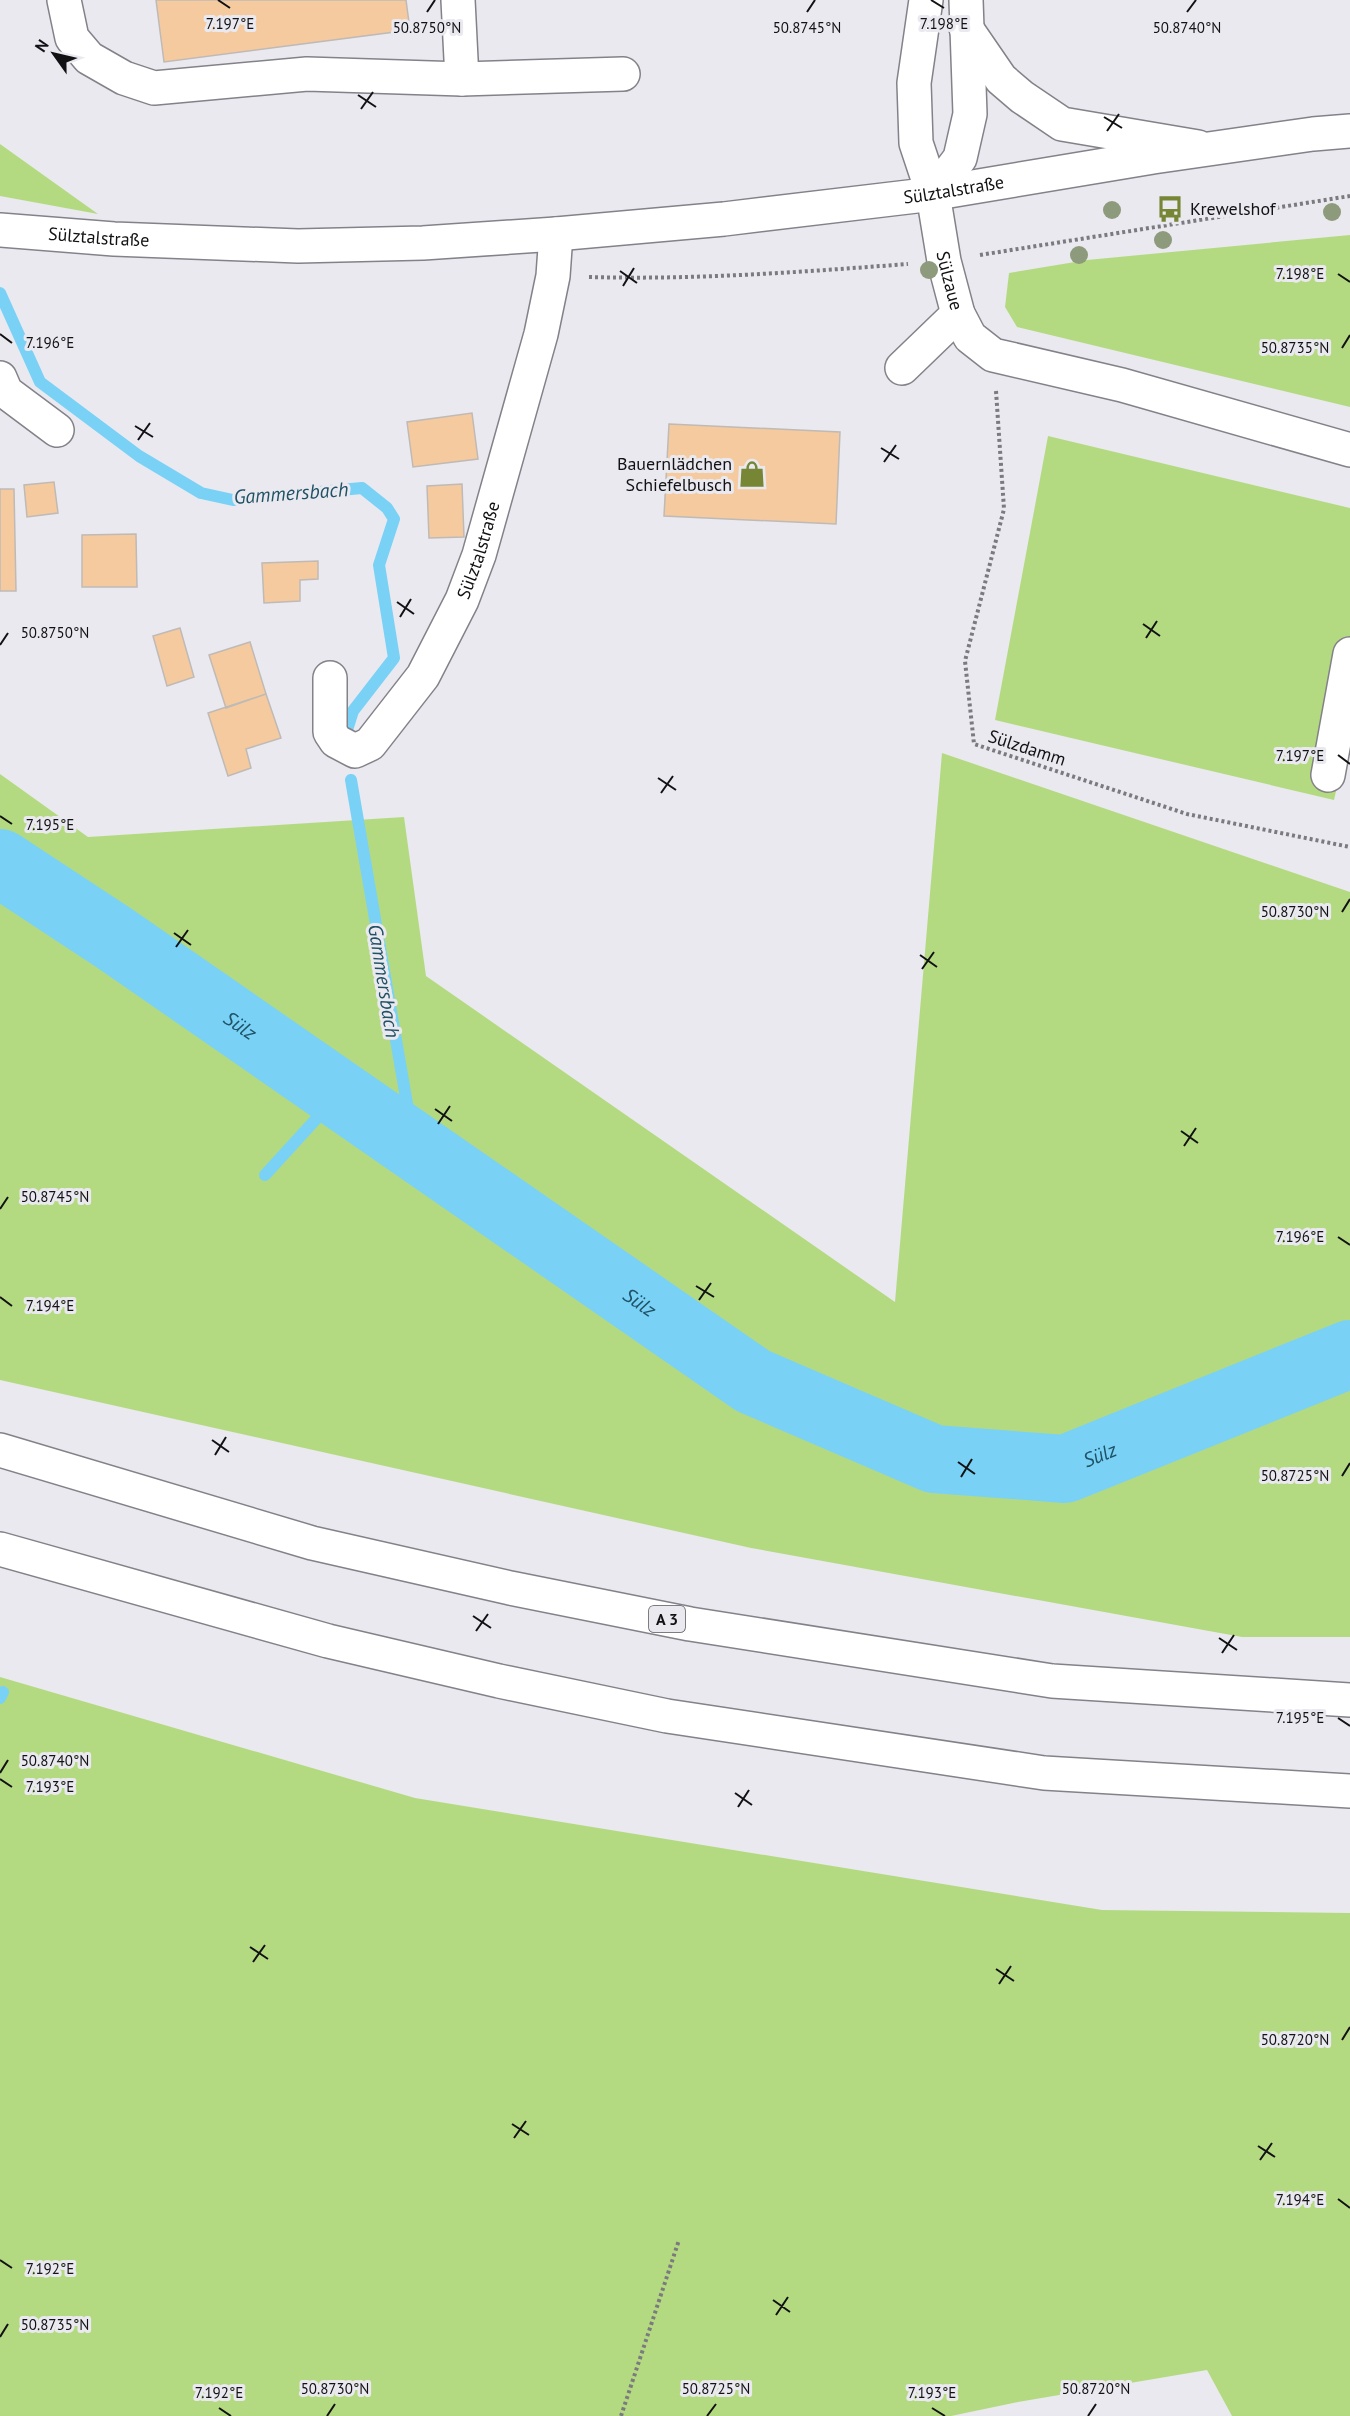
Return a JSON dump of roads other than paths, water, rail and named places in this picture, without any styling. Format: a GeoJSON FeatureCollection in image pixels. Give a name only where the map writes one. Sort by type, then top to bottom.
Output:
{"type":"FeatureCollection","features":[{"type":"Feature","properties":{"kind":"main road"},"geometry":{"type":"LineString","coordinates":[[64,0],[72,38],[89,58],[124,78],[154,88],[307,74],[462,79],[623,74]]}},
{"type":"Feature","properties":{"kind":"main road"},"geometry":{"type":"LineString","coordinates":[[458,0],[462,79]]}},
{"type":"Feature","properties":{"kind":"main road","name":"Sülzaue"},"geometry":{"type":"LineString","coordinates":[[926,0],[914,83],[916,143],[933,194],[944,261],[958,314],[970,337],[993,355],[1122,385],[1350,450]]}},
{"type":"Feature","properties":{"kind":"main road"},"geometry":{"type":"LineString","coordinates":[[933,194],[960,158],[970,114],[966,14]]}},
{"type":"Feature","properties":{"kind":"main road"},"geometry":{"type":"LineString","coordinates":[[966,14],[1001,79],[1022,97],[1062,124],[1209,149]]}},
{"type":"Feature","properties":{"kind":"main road","name":"Sülztalstraße"},"geometry":{"type":"LineString","coordinates":[[0,230],[114,239],[298,246],[423,243],[556,234],[724,219],[933,194],[1209,149],[1312,134],[1350,131]]}},
{"type":"Feature","properties":{"kind":"main road","name":"Sülztalstraße"},"geometry":{"type":"LineString","coordinates":[[330,678],[330,732],[336,741],[355,751],[370,744],[423,676],[462,600],[479,555],[541,334],[553,276],[556,234]]}},
{"type":"Feature","properties":{"kind":"main road"},"geometry":{"type":"LineString","coordinates":[[902,368],[958,314]]}},
{"type":"Feature","properties":{"kind":"main road"},"geometry":{"type":"LineString","coordinates":[[0,378],[6,392],[57,430]]}},
{"type":"Feature","properties":{"kind":"main road"},"geometry":{"type":"LineString","coordinates":[[1328,775],[1350,654]]}},
{"type":"Feature","properties":{"kind":"main road","name":"A 3"},"geometry":{"type":"LineString","coordinates":[[0,1449],[312,1543],[510,1588],[690,1624],[1052,1681],[1350,1700]]}},
{"type":"Feature","properties":{"kind":"main road"},"geometry":{"type":"LineString","coordinates":[[0,1549],[328,1641],[499,1681],[668,1716],[1044,1773],[1350,1791]]}},
{"type":"Feature","properties":{"kind":"waterway","name":"Gammersbach"},"geometry":{"type":"LineString","coordinates":[[0,293],[40,382],[139,456],[201,493],[233,500],[362,488],[387,508],[394,519],[379,565],[394,658],[353,711],[347,730]]}},
{"type":"Feature","properties":{"kind":"waterway","name":"Gammersbach"},"geometry":{"type":"LineString","coordinates":[[351,780],[409,1115],[411,1146]]}},
{"type":"Feature","properties":{"kind":"waterway","name":"Sülz"},"geometry":{"type":"LineString","coordinates":[[0,863],[114,938],[753,1381],[934,1459],[1065,1469],[1350,1354]]}},
{"type":"Feature","properties":{"kind":"waterway"},"geometry":{"type":"LineString","coordinates":[[265,1175],[338,1095]]}},
{"type":"Feature","properties":{"kind":"waterway"},"geometry":{"type":"LineString","coordinates":[[0,1698],[3,1692]]}},
{"type":"Feature","properties":{"kind":"place","name":"Krewelshof"},"geometry":{"type":"Point","coordinates":[1170,209]}},
{"type":"Feature","properties":{"kind":"place","name":"Bauernlädchen Schiefelbusch"},"geometry":{"type":"Point","coordinates":[752,474]}}]}
